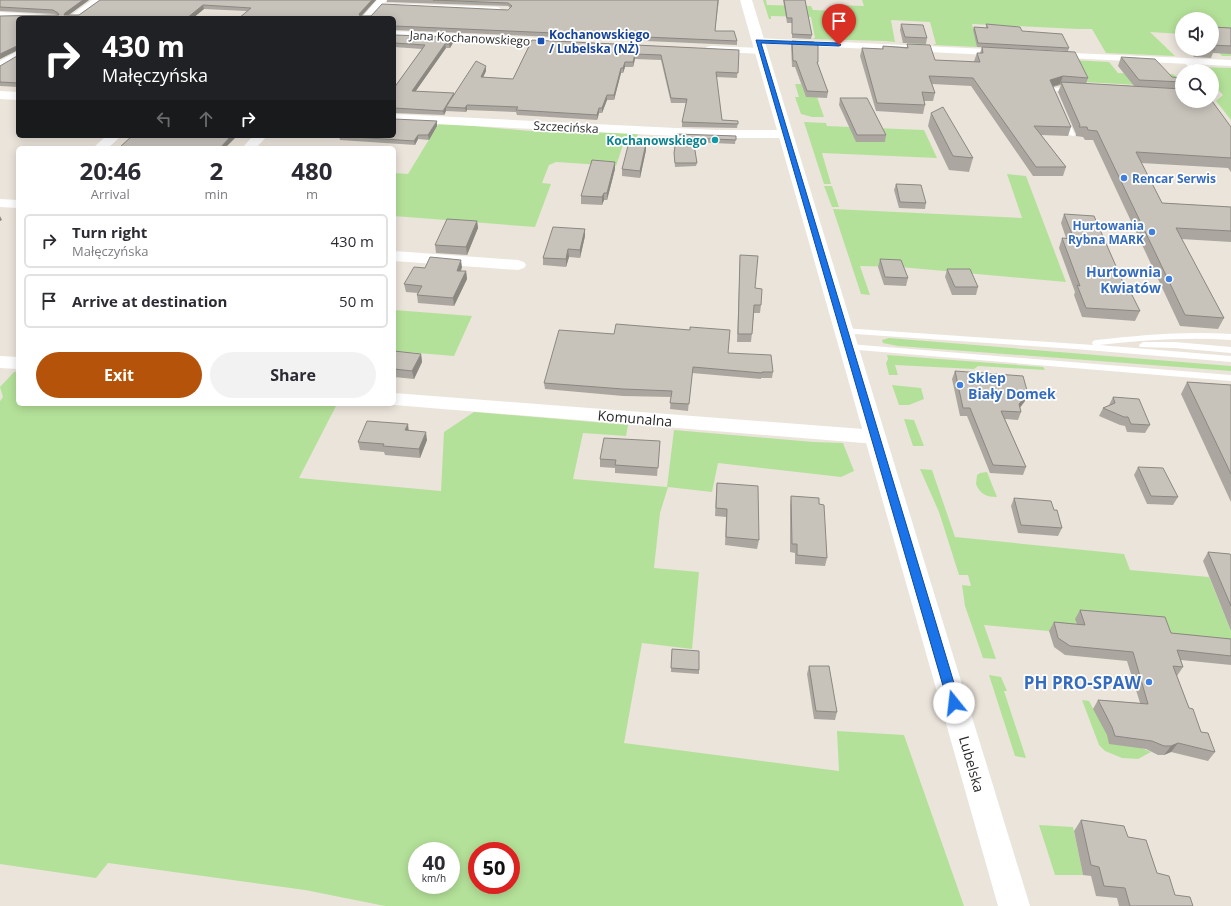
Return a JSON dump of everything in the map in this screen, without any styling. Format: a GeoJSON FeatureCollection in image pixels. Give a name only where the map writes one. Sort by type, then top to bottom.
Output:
{"type":"FeatureCollection","features":[{"type":"Feature","properties":{"kind":"main road","name":"Lubelska"},"geometry":{"type":"LineString","coordinates":[[746,0],[1014,906]]}},
{"type":"Feature","properties":{"kind":"street"},"geometry":{"type":"LineString","coordinates":[[75,16],[99,0]]}},
{"type":"Feature","properties":{"kind":"street"},"geometry":{"type":"LineString","coordinates":[[368,16],[381,2]]}},
{"type":"Feature","properties":{"kind":"street"},"geometry":{"type":"LineString","coordinates":[[0,15],[18,16]]}},
{"type":"Feature","properties":{"kind":"street","name":"Jana Kochanowskiego"},"geometry":{"type":"LineString","coordinates":[[396,34],[573,43]]}},
{"type":"Feature","properties":{"kind":"street"},"geometry":{"type":"LineString","coordinates":[[698,49],[759,46],[1018,53]]}},
{"type":"Feature","properties":{"kind":"street"},"geometry":{"type":"LineString","coordinates":[[1041,54],[1231,63]]}},
{"type":"Feature","properties":{"kind":"street"},"geometry":{"type":"LineString","coordinates":[[0,66],[16,55]]}},
{"type":"Feature","properties":{"kind":"street"},"geometry":{"type":"LineString","coordinates":[[0,95],[16,96]]}},
{"type":"Feature","properties":{"kind":"street","name":"Szczecińska"},"geometry":{"type":"LineString","coordinates":[[396,118],[716,134],[786,134]]}},
{"type":"Feature","properties":{"kind":"street"},"geometry":{"type":"LineString","coordinates":[[102,146],[112,138]]}},
{"type":"Feature","properties":{"kind":"street"},"geometry":{"type":"LineString","coordinates":[[251,146],[258,138]]}},
{"type":"Feature","properties":{"kind":"street"},"geometry":{"type":"LineString","coordinates":[[0,203],[16,204]]}},
{"type":"Feature","properties":{"kind":"street"},"geometry":{"type":"LineString","coordinates":[[396,256],[518,265]]}},
{"type":"Feature","properties":{"kind":"street"},"geometry":{"type":"LineString","coordinates":[[0,362],[16,363]]}},
{"type":"Feature","properties":{"kind":"street","name":"Komunalna"},"geometry":{"type":"LineString","coordinates":[[396,399],[876,437]]}},
{"type":"Feature","properties":{"kind":"lane"},"geometry":{"type":"LineString","coordinates":[[381,2],[500,10]]}},
{"type":"Feature","properties":{"kind":"lane"},"geometry":{"type":"LineString","coordinates":[[1186,61],[1189,64]]}},
{"type":"Feature","properties":{"kind":"lane"},"geometry":{"type":"LineString","coordinates":[[1057,103],[1052,89],[1082,89]]}},
{"type":"Feature","properties":{"kind":"lane"},"geometry":{"type":"LineString","coordinates":[[1060,110],[1072,135]]}},
{"type":"Feature","properties":{"kind":"lane"},"geometry":{"type":"LineString","coordinates":[[1075,346],[1170,335],[1199,334],[1231,337]]}},
{"type":"Feature","properties":{"kind":"lane"},"geometry":{"type":"LineString","coordinates":[[846,339],[1075,346],[1174,345],[1231,350]]}},
{"type":"Feature","properties":{"kind":"lane"},"geometry":{"type":"LineString","coordinates":[[846,339],[1231,378]]}},
{"type":"Feature","properties":{"kind":"lane"},"geometry":{"type":"LineString","coordinates":[[1075,346],[1231,359]]}},
{"type":"Feature","properties":{"kind":"green space"},"geometry":{"type":"Polygon","coordinates":[[[763,0],[766,0],[767,5],[811,6],[813,10],[837,11],[837,5],[864,6],[862,0],[1231,0],[1231,56],[1222,56],[1219,53],[1219,12],[1175,12],[1175,34],[1150,32],[1175,56],[1106,53],[1092,29],[972,24],[978,47],[934,45],[936,44],[930,22],[891,20],[895,42],[812,39],[815,38],[811,17],[771,16],[771,19],[769,19],[763,0]]]}},
{"type":"Feature","properties":{"kind":"green space"},"geometry":{"type":"Polygon","coordinates":[[[895,42],[926,43],[926,45],[895,42]]]}},
{"type":"Feature","properties":{"kind":"green space"},"geometry":{"type":"Polygon","coordinates":[[[1072,60],[1109,62],[1118,73],[1173,74],[1175,76],[1175,82],[1138,85],[1083,82],[1072,60]]]}},
{"type":"Feature","properties":{"kind":"green space"},"geometry":{"type":"Polygon","coordinates":[[[1219,68],[1231,68],[1231,120],[1219,105],[1219,98],[1223,95],[1219,91],[1219,68]]]}},
{"type":"Feature","properties":{"kind":"green space"},"geometry":{"type":"Polygon","coordinates":[[[795,84],[801,84],[806,97],[817,97],[824,117],[812,117],[801,114],[795,97],[799,97],[795,84]]]}},
{"type":"Feature","properties":{"kind":"green space"},"geometry":{"type":"Polygon","coordinates":[[[804,122],[826,123],[827,126],[924,130],[937,158],[822,153],[831,184],[824,184],[804,122]]]}},
{"type":"Feature","properties":{"kind":"green space"},"geometry":{"type":"Polygon","coordinates":[[[439,123],[530,131],[638,133],[635,145],[623,145],[616,166],[556,162],[549,165],[542,183],[551,184],[535,227],[396,216],[396,173],[408,174],[439,123]]]}},
{"type":"Feature","properties":{"kind":"green space"},"geometry":{"type":"Polygon","coordinates":[[[1007,174],[1026,176],[1066,282],[900,267],[860,266],[870,295],[861,294],[833,209],[1022,218],[1007,174]]]}},
{"type":"Feature","properties":{"kind":"green space"},"geometry":{"type":"Polygon","coordinates":[[[824,186],[832,186],[839,207],[832,207],[824,186]]]}},
{"type":"Feature","properties":{"kind":"green space"},"geometry":{"type":"Polygon","coordinates":[[[396,310],[472,316],[454,356],[396,351],[396,310]]]}},
{"type":"Feature","properties":{"kind":"green space"},"geometry":{"type":"Polygon","coordinates":[[[889,338],[1231,366],[1231,371],[898,346],[883,343],[882,340],[889,338]]]}},
{"type":"Feature","properties":{"kind":"green space"},"geometry":{"type":"Polygon","coordinates":[[[887,355],[1043,367],[1045,370],[978,366],[974,369],[895,365],[898,375],[889,375],[886,363],[888,359],[887,355]]]}},
{"type":"Feature","properties":{"kind":"green space"},"geometry":{"type":"Polygon","coordinates":[[[14,372],[16,372],[16,406],[336,406],[299,478],[441,491],[444,432],[474,412],[628,425],[626,436],[583,433],[573,479],[667,487],[674,430],[813,442],[843,443],[854,471],[841,477],[718,463],[712,492],[668,487],[660,513],[654,568],[699,572],[692,649],[642,643],[624,743],[839,771],[837,731],[904,735],[964,906],[385,906],[305,890],[108,863],[96,878],[0,864],[0,401],[3,397],[0,387],[14,372]]]}},
{"type":"Feature","properties":{"kind":"green space"},"geometry":{"type":"Polygon","coordinates":[[[892,385],[921,388],[924,399],[909,405],[899,405],[892,385]]]}},
{"type":"Feature","properties":{"kind":"green space"},"geometry":{"type":"Polygon","coordinates":[[[904,419],[914,420],[924,446],[913,446],[904,419]]]}},
{"type":"Feature","properties":{"kind":"green space"},"geometry":{"type":"Polygon","coordinates":[[[920,469],[932,470],[955,537],[1124,554],[1130,570],[1209,577],[1231,631],[1231,649],[1076,619],[1080,634],[984,625],[996,659],[983,658],[965,606],[962,585],[971,586],[968,575],[959,575],[939,512],[920,469]]]}},
{"type":"Feature","properties":{"kind":"green space"},"geometry":{"type":"Polygon","coordinates":[[[987,472],[997,497],[984,494],[979,490],[976,484],[977,475],[987,472]]]}},
{"type":"Feature","properties":{"kind":"green space"},"geometry":{"type":"Polygon","coordinates":[[[989,675],[1001,677],[1007,691],[1004,691],[1026,758],[1015,756],[989,675]]]}},
{"type":"Feature","properties":{"kind":"green space"},"geometry":{"type":"Polygon","coordinates":[[[1082,700],[1089,701],[1106,732],[1151,752],[1138,759],[1122,758],[1105,751],[1099,745],[1082,700]]]}},
{"type":"Feature","properties":{"kind":"green space"},"geometry":{"type":"Polygon","coordinates":[[[1039,825],[1073,827],[1083,875],[1055,875],[1039,825]]]}},
{"type":"Feature","properties":{"kind":"building"},"geometry":{"type":"Polygon","coordinates":[[[0,0],[83,0],[64,15],[79,15],[100,0],[372,0],[359,14],[360,16],[241,16],[251,8],[203,5],[189,16],[16,16],[16,46],[0,54],[0,16],[59,15],[53,10],[0,7],[0,0]]]}},
{"type":"Feature","properties":{"kind":"building"},"geometry":{"type":"Polygon","coordinates":[[[433,0],[718,0],[715,31],[734,31],[737,41],[396,26],[396,16],[371,16],[382,4],[508,10],[512,6],[508,3],[433,0]]]}},
{"type":"Feature","properties":{"kind":"building"},"geometry":{"type":"Polygon","coordinates":[[[784,0],[805,0],[812,35],[792,34],[792,18],[787,18],[784,0]]]}},
{"type":"Feature","properties":{"kind":"building"},"geometry":{"type":"Polygon","coordinates":[[[901,24],[923,25],[927,38],[905,37],[901,24]]]}},
{"type":"Feature","properties":{"kind":"building"},"geometry":{"type":"Polygon","coordinates":[[[986,24],[1020,27],[1022,31],[1062,34],[1069,48],[978,43],[974,27],[988,28],[986,24]]]}},
{"type":"Feature","properties":{"kind":"building"},"geometry":{"type":"Polygon","coordinates":[[[1219,27],[1231,28],[1231,46],[1219,45],[1219,27]]]}},
{"type":"Feature","properties":{"kind":"building"},"geometry":{"type":"Polygon","coordinates":[[[396,35],[454,37],[449,44],[445,44],[412,91],[454,93],[443,111],[396,108],[396,85],[425,45],[396,43],[396,35]]]}},
{"type":"Feature","properties":{"kind":"building"},"geometry":{"type":"Polygon","coordinates":[[[532,40],[739,50],[738,73],[716,72],[722,120],[738,121],[738,124],[682,122],[687,99],[671,98],[661,55],[635,54],[633,62],[625,62],[623,68],[621,68],[614,95],[607,95],[602,108],[599,108],[597,115],[516,110],[518,107],[467,105],[465,108],[446,107],[476,61],[486,66],[481,77],[513,79],[532,40]]]}},
{"type":"Feature","properties":{"kind":"building"},"geometry":{"type":"Polygon","coordinates":[[[792,41],[814,42],[814,44],[818,45],[817,62],[828,92],[807,91],[796,61],[793,61],[792,41]]]}},
{"type":"Feature","properties":{"kind":"building"},"geometry":{"type":"Polygon","coordinates":[[[907,44],[930,45],[935,60],[980,62],[977,53],[983,53],[982,47],[1075,52],[1088,78],[1063,76],[1050,80],[1071,127],[1034,126],[1066,167],[1036,167],[973,78],[929,76],[935,93],[922,92],[925,105],[877,103],[862,48],[883,49],[883,46],[908,48],[907,44]]]}},
{"type":"Feature","properties":{"kind":"building"},"geometry":{"type":"Polygon","coordinates":[[[16,57],[16,83],[0,82],[0,66],[16,57]]]}},
{"type":"Feature","properties":{"kind":"building"},"geometry":{"type":"Polygon","coordinates":[[[1121,57],[1155,59],[1172,77],[1175,77],[1175,82],[1139,80],[1121,57]]]}},
{"type":"Feature","properties":{"kind":"building"},"geometry":{"type":"Polygon","coordinates":[[[1061,82],[1175,89],[1175,108],[1217,108],[1231,127],[1231,158],[1136,152],[1162,203],[1231,207],[1231,231],[1176,228],[1224,318],[1185,315],[1097,131],[1088,130],[1087,127],[1079,127],[1080,125],[1061,82]]]}},
{"type":"Feature","properties":{"kind":"building"},"geometry":{"type":"Polygon","coordinates":[[[840,98],[867,98],[886,135],[857,135],[840,98]]]}},
{"type":"Feature","properties":{"kind":"building"},"geometry":{"type":"Polygon","coordinates":[[[943,107],[973,158],[953,156],[931,113],[943,107]]]}},
{"type":"Feature","properties":{"kind":"building"},"geometry":{"type":"Polygon","coordinates":[[[396,119],[437,121],[428,135],[418,135],[414,141],[370,138],[396,138],[396,119]]]}},
{"type":"Feature","properties":{"kind":"building"},"geometry":{"type":"Polygon","coordinates":[[[677,134],[736,136],[736,140],[693,138],[697,163],[675,163],[674,153],[677,134]]]}},
{"type":"Feature","properties":{"kind":"building"},"geometry":{"type":"Polygon","coordinates":[[[130,138],[229,138],[222,146],[121,146],[130,138]]]}},
{"type":"Feature","properties":{"kind":"building"},"geometry":{"type":"Polygon","coordinates":[[[629,142],[646,143],[640,171],[622,169],[629,142]]]}},
{"type":"Feature","properties":{"kind":"building"},"geometry":{"type":"Polygon","coordinates":[[[592,160],[615,162],[607,193],[604,193],[602,197],[581,196],[592,160]]]}},
{"type":"Feature","properties":{"kind":"building"},"geometry":{"type":"Polygon","coordinates":[[[896,184],[921,185],[926,203],[900,202],[896,184]]]}},
{"type":"Feature","properties":{"kind":"building"},"geometry":{"type":"Polygon","coordinates":[[[1064,214],[1094,216],[1126,289],[1129,289],[1140,311],[1086,308],[1077,285],[1080,286],[1062,238],[1074,239],[1064,214]]]}},
{"type":"Feature","properties":{"kind":"building"},"geometry":{"type":"Polygon","coordinates":[[[447,219],[477,221],[466,247],[435,245],[447,219]]]}},
{"type":"Feature","properties":{"kind":"building"},"geometry":{"type":"Polygon","coordinates":[[[553,227],[585,229],[580,250],[568,249],[566,259],[543,258],[553,227]]]}},
{"type":"Feature","properties":{"kind":"building"},"geometry":{"type":"Polygon","coordinates":[[[740,255],[758,256],[755,288],[762,289],[761,305],[754,305],[752,334],[738,334],[740,255]]]}},
{"type":"Feature","properties":{"kind":"building"},"geometry":{"type":"Polygon","coordinates":[[[430,257],[461,260],[457,271],[466,271],[453,298],[417,295],[422,286],[404,284],[414,267],[425,268],[430,257]]]}},
{"type":"Feature","properties":{"kind":"building"},"geometry":{"type":"Polygon","coordinates":[[[880,259],[901,260],[908,278],[885,277],[880,259]]]}},
{"type":"Feature","properties":{"kind":"building"},"geometry":{"type":"Polygon","coordinates":[[[947,269],[970,269],[978,287],[955,287],[947,269]]]}},
{"type":"Feature","properties":{"kind":"building"},"geometry":{"type":"Polygon","coordinates":[[[616,324],[690,330],[690,327],[730,330],[728,353],[771,355],[773,372],[762,373],[693,367],[689,404],[670,403],[672,391],[544,383],[559,330],[614,334],[616,324]]]}},
{"type":"Feature","properties":{"kind":"building"},"geometry":{"type":"Polygon","coordinates":[[[396,351],[421,354],[412,371],[396,369],[396,351]]]}},
{"type":"Feature","properties":{"kind":"building"},"geometry":{"type":"Polygon","coordinates":[[[955,371],[1023,376],[1028,394],[1019,404],[1021,412],[1001,411],[1026,467],[993,465],[970,408],[963,408],[955,371]]]}},
{"type":"Feature","properties":{"kind":"building"},"geometry":{"type":"Polygon","coordinates":[[[1187,382],[1231,385],[1231,474],[1187,382]]]}},
{"type":"Feature","properties":{"kind":"building"},"geometry":{"type":"Polygon","coordinates":[[[1113,397],[1139,399],[1150,425],[1131,424],[1128,417],[1124,417],[1103,408],[1115,403],[1113,397]]]}},
{"type":"Feature","properties":{"kind":"building"},"geometry":{"type":"Polygon","coordinates":[[[367,421],[408,424],[405,430],[426,432],[419,449],[358,442],[367,421]]]}},
{"type":"Feature","properties":{"kind":"building"},"geometry":{"type":"Polygon","coordinates":[[[604,438],[660,441],[658,468],[615,465],[616,460],[600,459],[604,438]]]}},
{"type":"Feature","properties":{"kind":"building"},"geometry":{"type":"Polygon","coordinates":[[[1138,467],[1163,468],[1178,497],[1151,496],[1138,467]]]}},
{"type":"Feature","properties":{"kind":"building"},"geometry":{"type":"Polygon","coordinates":[[[717,483],[758,486],[759,540],[726,537],[727,509],[716,508],[717,483]]]}},
{"type":"Feature","properties":{"kind":"building"},"geometry":{"type":"Polygon","coordinates":[[[791,496],[819,498],[819,504],[824,505],[827,558],[797,555],[797,544],[792,544],[791,496]]]}},
{"type":"Feature","properties":{"kind":"building"},"geometry":{"type":"Polygon","coordinates":[[[1014,498],[1051,501],[1054,510],[1057,510],[1062,528],[1021,525],[1014,498]]]}},
{"type":"Feature","properties":{"kind":"building"},"geometry":{"type":"Polygon","coordinates":[[[1208,552],[1230,554],[1231,556],[1231,606],[1208,552]]]}},
{"type":"Feature","properties":{"kind":"building"},"geometry":{"type":"Polygon","coordinates":[[[1080,610],[1165,617],[1171,633],[1231,639],[1231,656],[1177,650],[1183,667],[1173,666],[1189,708],[1193,709],[1201,732],[1208,733],[1215,752],[1178,743],[1171,746],[1164,746],[1152,741],[1115,736],[1098,700],[1148,704],[1133,652],[1070,646],[1058,638],[1054,622],[1085,625],[1080,610]]]}},
{"type":"Feature","properties":{"kind":"building"},"geometry":{"type":"Polygon","coordinates":[[[672,649],[699,651],[699,670],[671,668],[672,649]]]}},
{"type":"Feature","properties":{"kind":"building"},"geometry":{"type":"Polygon","coordinates":[[[809,666],[829,666],[837,712],[816,711],[809,666]]]}},
{"type":"Feature","properties":{"kind":"building"},"geometry":{"type":"Polygon","coordinates":[[[1081,820],[1124,826],[1128,837],[1146,840],[1157,873],[1169,876],[1175,895],[1190,897],[1193,906],[1130,906],[1125,888],[1104,886],[1099,867],[1091,865],[1081,820]]]}},
{"type":"Feature","properties":{"kind":"place","name":"Kochanowskiego / Lubelska (NŻ)"},"geometry":{"type":"Point","coordinates":[541,41]}},
{"type":"Feature","properties":{"kind":"place","name":"Kochanowskiego"},"geometry":{"type":"Point","coordinates":[715,140]}},
{"type":"Feature","properties":{"kind":"place","name":"Rencar Serwis"},"geometry":{"type":"Point","coordinates":[1124,178]}},
{"type":"Feature","properties":{"kind":"place","name":"Hurtowania Rybna MARK"},"geometry":{"type":"Point","coordinates":[1152,232]}},
{"type":"Feature","properties":{"kind":"place","name":"Hurtownia Kwiatów"},"geometry":{"type":"Point","coordinates":[1169,279]}},
{"type":"Feature","properties":{"kind":"place","name":"Sklep Biały Domek"},"geometry":{"type":"Point","coordinates":[960,385]}},
{"type":"Feature","properties":{"kind":"place","name":"PH PRO-SPAW"},"geometry":{"type":"Point","coordinates":[1149,682]}},
{"type":"Feature","properties":{"kind":"route"},"geometry":{"type":"LineString","coordinates":[[839,45],[758,41],[954,703]]}}]}
